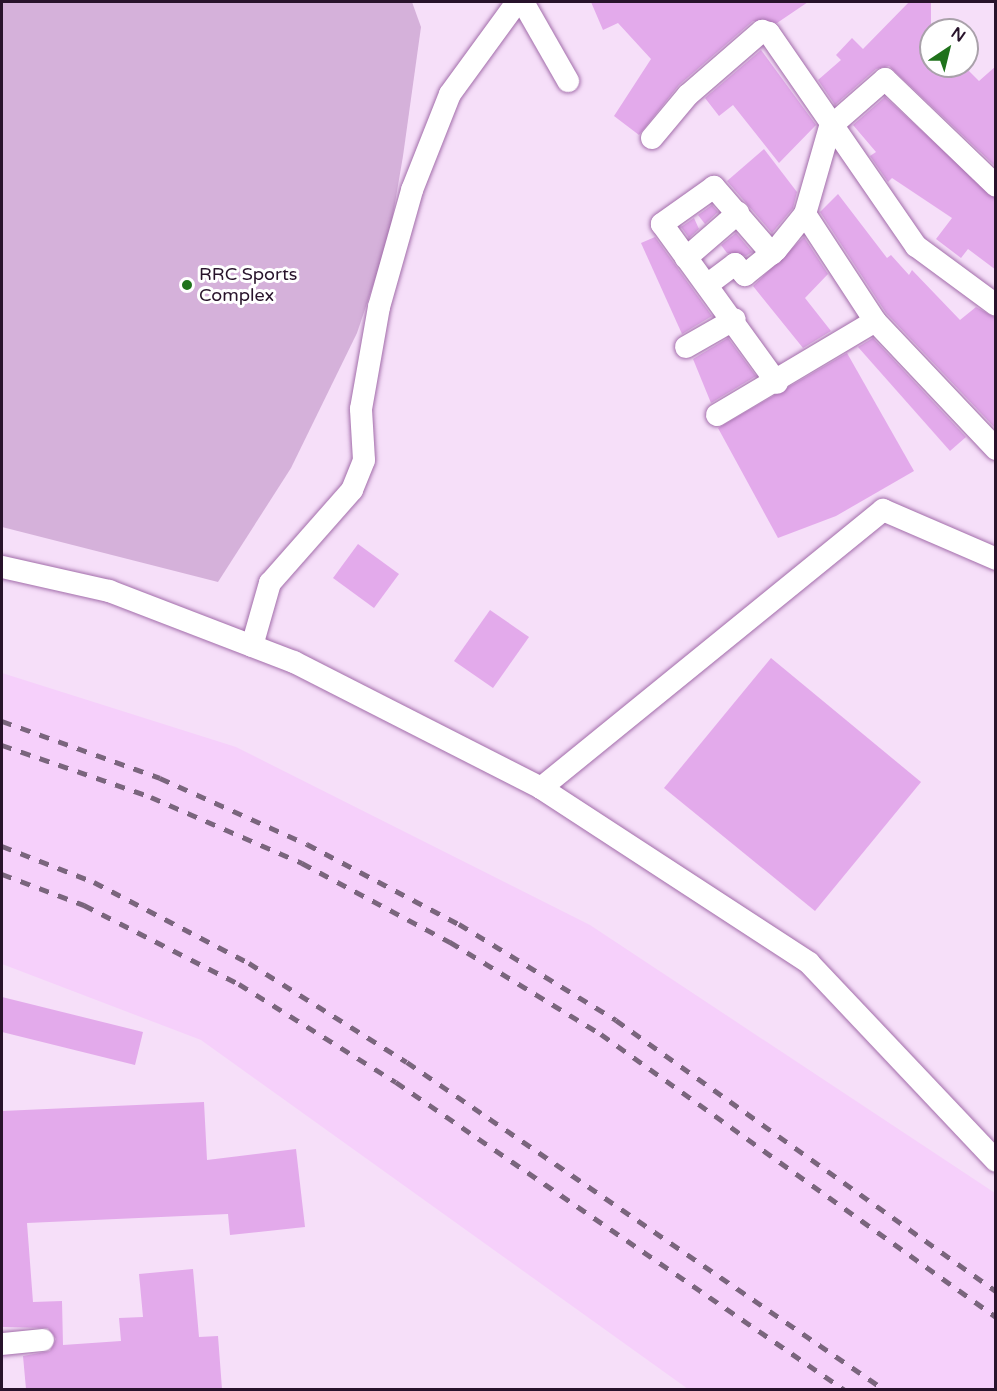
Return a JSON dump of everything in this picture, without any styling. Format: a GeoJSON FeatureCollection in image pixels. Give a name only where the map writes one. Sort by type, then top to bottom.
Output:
{"type":"FeatureCollection","features":[{"type":"Feature","properties":{"kind":"street"},"geometry":{"type":"LineString","coordinates":[[492,2],[499,26]]}},
{"type":"Feature","properties":{"kind":"street"},"geometry":{"type":"LineString","coordinates":[[252,646],[270,583],[356,480],[364,460],[361,410],[379,307],[412,190],[450,94],[517,2]]}},
{"type":"Feature","properties":{"kind":"street"},"geometry":{"type":"LineString","coordinates":[[523,2],[568,81]]}},
{"type":"Feature","properties":{"kind":"street"},"geometry":{"type":"LineString","coordinates":[[652,138],[688,94],[762,31],[769,33],[830,127],[916,246],[996,305]]}},
{"type":"Feature","properties":{"kind":"street"},"geometry":{"type":"LineString","coordinates":[[713,236],[745,275],[772,254],[805,214],[830,127],[885,79],[996,186]]}},
{"type":"Feature","properties":{"kind":"street"},"geometry":{"type":"LineString","coordinates":[[772,254],[714,187],[663,221],[663,229],[735,319],[777,383]]}},
{"type":"Feature","properties":{"kind":"street"},"geometry":{"type":"LineString","coordinates":[[686,258],[738,213]]}},
{"type":"Feature","properties":{"kind":"street"},"geometry":{"type":"LineString","coordinates":[[805,214],[875,321],[996,449]]}},
{"type":"Feature","properties":{"kind":"street"},"geometry":{"type":"LineString","coordinates":[[706,285],[735,264]]}},
{"type":"Feature","properties":{"kind":"street"},"geometry":{"type":"LineString","coordinates":[[686,347],[735,319]]}},
{"type":"Feature","properties":{"kind":"street"},"geometry":{"type":"LineString","coordinates":[[717,415],[777,383],[875,321]]}},
{"type":"Feature","properties":{"kind":"street"},"geometry":{"type":"LineString","coordinates":[[541,788],[883,510],[996,559]]}},
{"type":"Feature","properties":{"kind":"street"},"geometry":{"type":"LineString","coordinates":[[2,567],[109,591],[252,646],[541,788],[809,963],[996,1161]]}},
{"type":"Feature","properties":{"kind":"street"},"geometry":{"type":"LineString","coordinates":[[2,1344],[43,1340]]}},
{"type":"Feature","properties":{"kind":"shaded area","name":"RRC Sports Complex"},"geometry":{"type":"Polygon","coordinates":[[[2,2],[412,2],[421,27],[389,238],[357,333],[291,468],[218,582],[2,527],[2,2]]]}},
{"type":"Feature","properties":{"kind":"shaded area"},"geometry":{"type":"Polygon","coordinates":[[[2,673],[236,747],[590,925],[995,1193],[995,1389],[688,1389],[201,1040],[2,964],[2,673]]]}},
{"type":"Feature","properties":{"kind":"building"},"geometry":{"type":"Polygon","coordinates":[[[591,2],[808,2],[777,23],[753,21],[679,85],[639,135],[614,116],[651,59],[618,23],[603,30],[591,2]]]}},
{"type":"Feature","properties":{"kind":"building"},"geometry":{"type":"Polygon","coordinates":[[[909,2],[931,2],[931,18],[919,18],[919,78],[976,78],[979,81],[996,66],[996,167],[889,66],[876,69],[835,105],[818,80],[841,60],[836,55],[852,38],[863,49],[909,2]]]}},
{"type":"Feature","properties":{"kind":"building"},"geometry":{"type":"Polygon","coordinates":[[[761,50],[816,125],[779,163],[733,105],[719,116],[705,98],[761,50]]]}},
{"type":"Feature","properties":{"kind":"building"},"geometry":{"type":"Polygon","coordinates":[[[885,97],[996,199],[996,270],[968,249],[961,258],[936,239],[952,218],[892,178],[888,182],[870,156],[876,152],[853,125],[885,97]]]}},
{"type":"Feature","properties":{"kind":"building"},"geometry":{"type":"Polygon","coordinates":[[[764,149],[797,192],[793,208],[772,233],[727,181],[764,149]]]}},
{"type":"Feature","properties":{"kind":"building"},"geometry":{"type":"Polygon","coordinates":[[[838,194],[887,258],[891,255],[909,275],[912,270],[960,320],[976,307],[996,318],[996,429],[886,313],[820,212],[838,194]]]}},
{"type":"Feature","properties":{"kind":"building"},"geometry":{"type":"Polygon","coordinates":[[[712,205],[718,212],[705,224],[698,215],[712,205]]]}},
{"type":"Feature","properties":{"kind":"building"},"geometry":{"type":"Polygon","coordinates":[[[694,218],[699,229],[689,238],[681,227],[694,218]]]}},
{"type":"Feature","properties":{"kind":"building"},"geometry":{"type":"Polygon","coordinates":[[[736,233],[752,252],[746,256],[727,253],[721,245],[736,233]]]}},
{"type":"Feature","properties":{"kind":"building"},"geometry":{"type":"Polygon","coordinates":[[[655,237],[712,316],[682,334],[641,243],[655,237]]]}},
{"type":"Feature","properties":{"kind":"building"},"geometry":{"type":"Polygon","coordinates":[[[804,237],[828,274],[805,298],[831,331],[803,348],[753,286],[804,237]]]}},
{"type":"Feature","properties":{"kind":"building"},"geometry":{"type":"Polygon","coordinates":[[[728,338],[756,376],[711,403],[693,359],[728,338]]]}},
{"type":"Feature","properties":{"kind":"building"},"geometry":{"type":"Polygon","coordinates":[[[873,338],[966,437],[950,451],[858,347],[873,338]]]}},
{"type":"Feature","properties":{"kind":"building"},"geometry":{"type":"Polygon","coordinates":[[[847,353],[914,471],[836,516],[778,538],[718,428],[847,353]]]}},
{"type":"Feature","properties":{"kind":"building"},"geometry":{"type":"Polygon","coordinates":[[[358,544],[399,574],[374,608],[333,578],[358,544]]]}},
{"type":"Feature","properties":{"kind":"building"},"geometry":{"type":"Polygon","coordinates":[[[490,610],[529,637],[493,688],[454,661],[490,610]]]}},
{"type":"Feature","properties":{"kind":"building"},"geometry":{"type":"Polygon","coordinates":[[[771,658],[921,782],[815,911],[664,788],[771,658]]]}},
{"type":"Feature","properties":{"kind":"building"},"geometry":{"type":"Polygon","coordinates":[[[2,997],[143,1032],[135,1065],[2,1032],[2,997]]]}},
{"type":"Feature","properties":{"kind":"building"},"geometry":{"type":"Polygon","coordinates":[[[204,1102],[207,1160],[296,1149],[305,1227],[230,1235],[228,1214],[27,1223],[33,1302],[62,1301],[63,1345],[121,1341],[119,1318],[143,1317],[139,1274],[193,1269],[199,1337],[218,1336],[222,1389],[26,1389],[23,1356],[50,1351],[56,1339],[48,1328],[2,1327],[2,1111],[204,1102]]]}},
{"type":"Feature","properties":{"kind":"railway"},"geometry":{"type":"LineString","coordinates":[[2,721],[160,778],[307,844],[459,924],[616,1020],[996,1291]]}},
{"type":"Feature","properties":{"kind":"railway"},"geometry":{"type":"LineString","coordinates":[[2,745],[151,797],[302,863],[450,942],[601,1034],[996,1317]]}},
{"type":"Feature","properties":{"kind":"railway"},"geometry":{"type":"LineString","coordinates":[[2,846],[94,882],[249,963],[407,1062],[885,1390]]}},
{"type":"Feature","properties":{"kind":"railway"},"geometry":{"type":"LineString","coordinates":[[2,874],[84,905],[239,984],[396,1082],[845,1390]]}},
{"type":"Feature","properties":{"kind":"place","name":"RRC Sports Complex"},"geometry":{"type":"Point","coordinates":[187,285]}}]}
